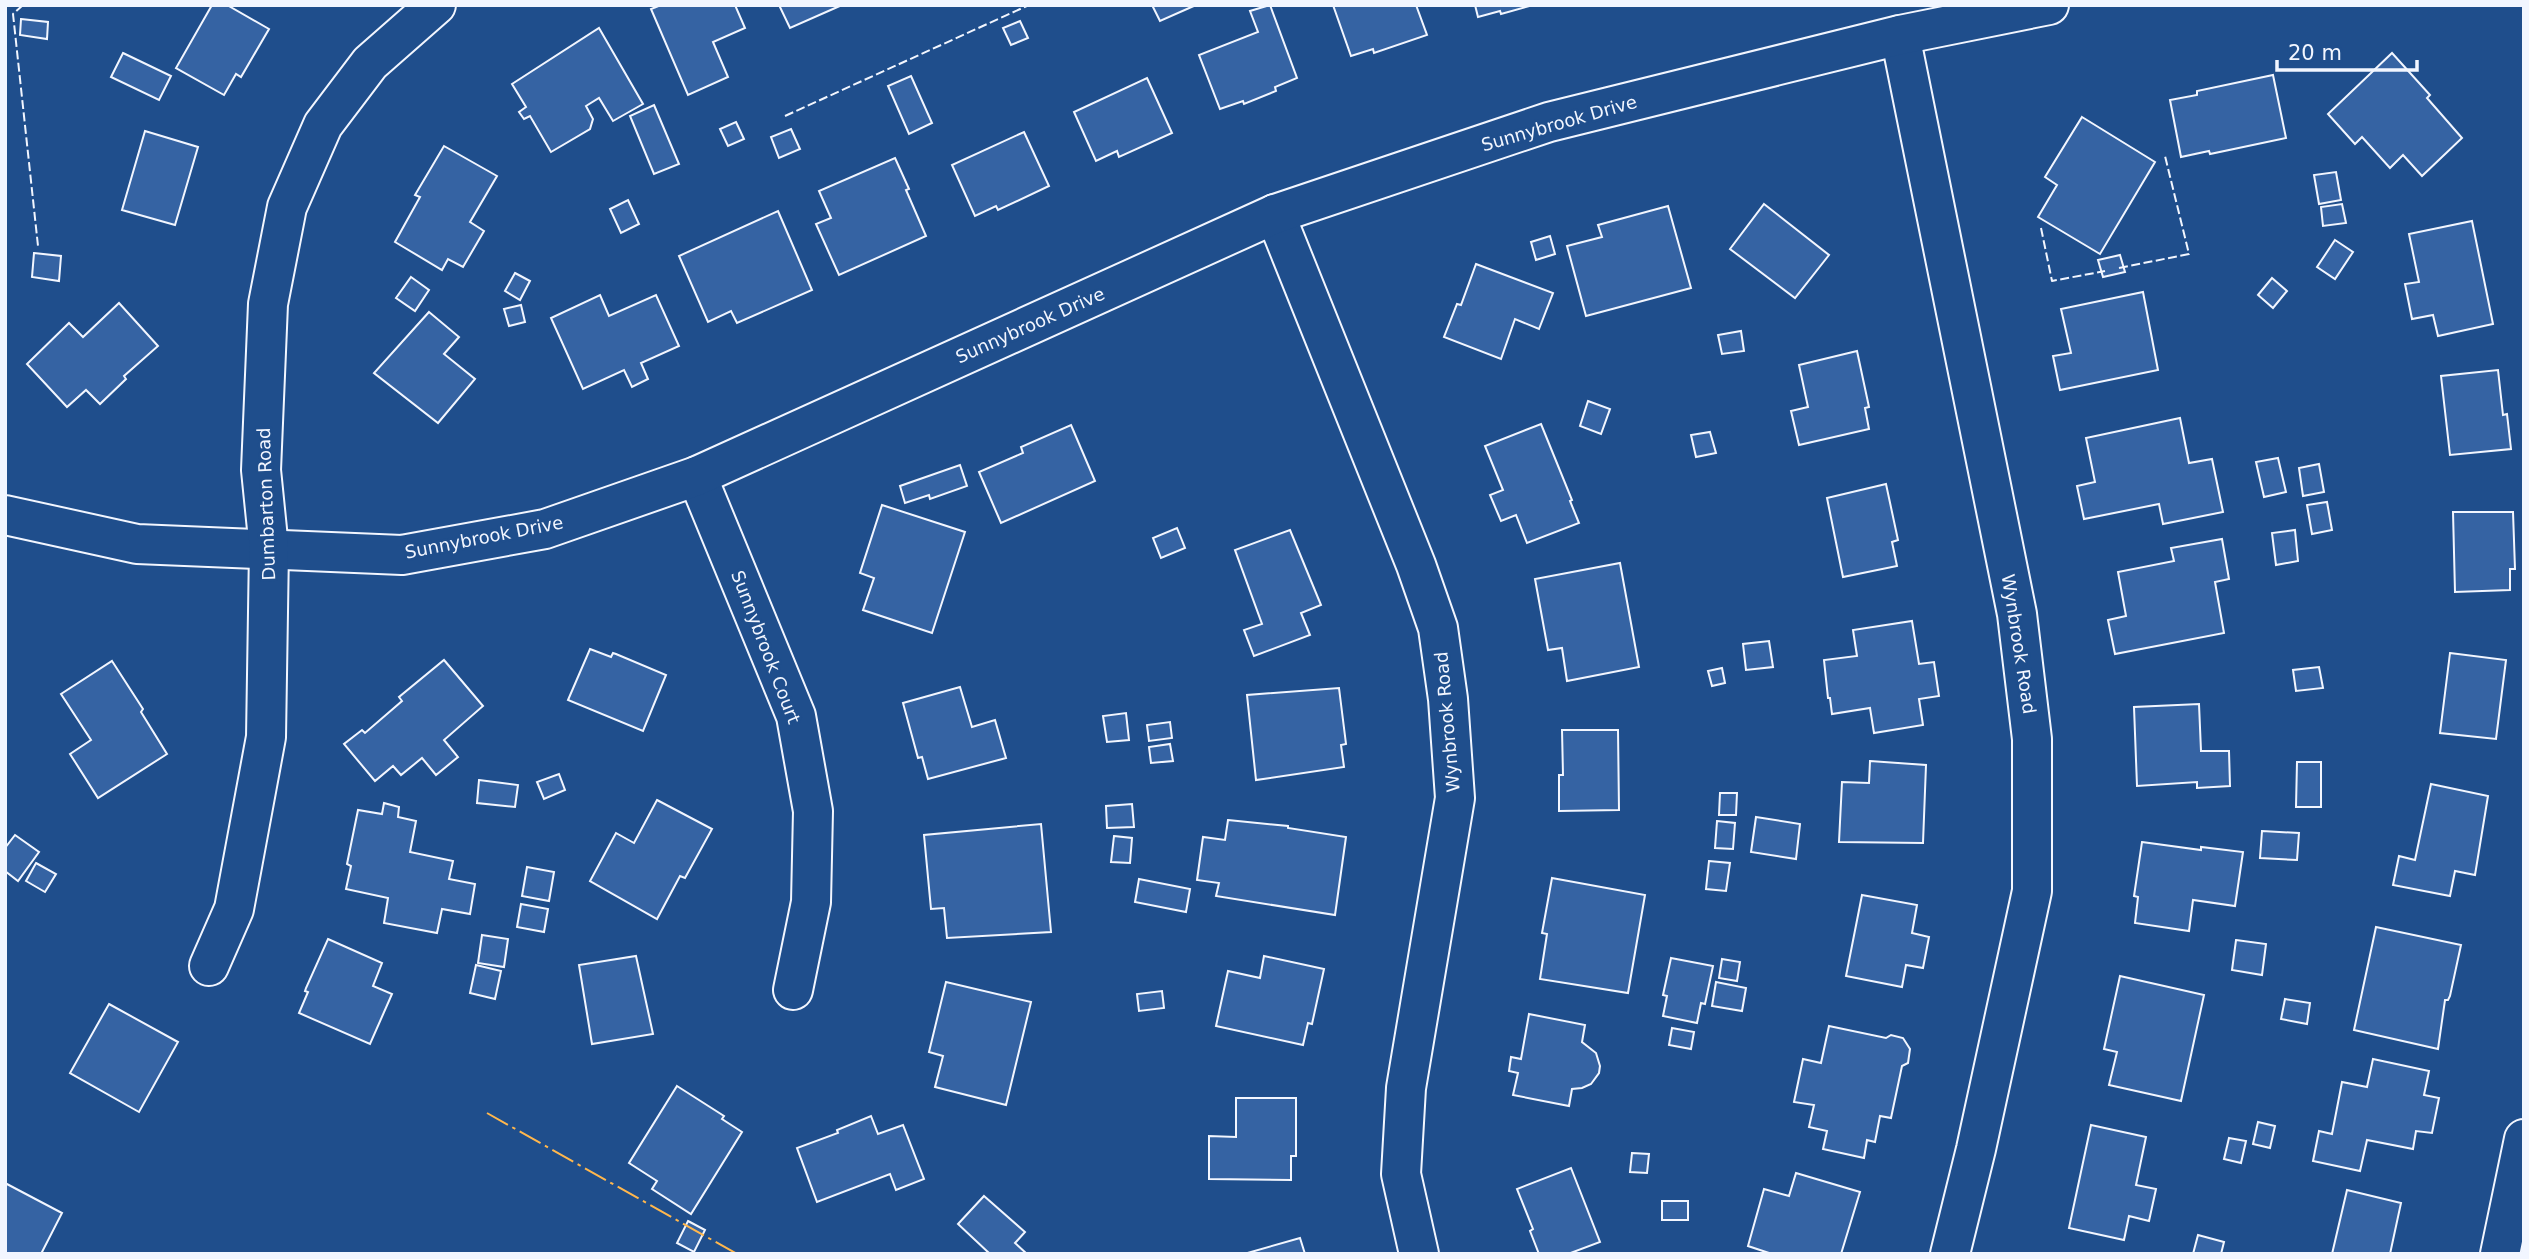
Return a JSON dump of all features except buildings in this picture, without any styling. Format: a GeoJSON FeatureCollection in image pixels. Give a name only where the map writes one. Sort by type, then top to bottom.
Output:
{"type":"FeatureCollection","features":[{"type":"Feature","properties":{"kind":"street","name":"Dumbarton Road"},"geometry":{"type":"LineString","coordinates":[[209,966],[234,909],[265,737],[269,549],[261,470],[268,304],[287,207],[323,125],[370,64],[436,5]]}},
{"type":"Feature","properties":{"kind":"street","name":"Sunnybrook Drive"},"geometry":{"type":"LineString","coordinates":[[5,515],[136,544],[402,555],[545,529],[697,476],[1275,214],[1549,122],[1900,36],[2049,5]]}},
{"type":"Feature","properties":{"kind":"street","name":"Wynbrook Road"},"geometry":{"type":"LineString","coordinates":[[1900,36],[2017,614],[2032,739],[2032,891],[1976,1149],[1950,1254]]}},
{"type":"Feature","properties":{"kind":"street","name":"Wynbrook Road"},"geometry":{"type":"LineString","coordinates":[[1275,214],[1416,565],[1438,628],[1448,699],[1455,798],[1406,1088],[1401,1174],[1419,1254]]}},
{"type":"Feature","properties":{"kind":"street","name":"Sunnybrook Court"},"geometry":{"type":"LineString","coordinates":[[697,476],[796,716],[813,811],[811,902],[793,990]]}},
{"type":"Feature","properties":{"kind":"street"},"geometry":{"type":"LineString","coordinates":[[2500,1254],[2524,1139]]}},
{"type":"Feature","properties":{"kind":"fence"},"geometry":{"type":"LineString","coordinates":[[23,5],[13,14],[38,246]]}},
{"type":"Feature","properties":{"kind":"fence"},"geometry":{"type":"LineString","coordinates":[[785,116],[1029,5]]}},
{"type":"Feature","properties":{"kind":"fence"},"geometry":{"type":"LineString","coordinates":[[2119,268],[2189,254],[2165,156]]}},
{"type":"Feature","properties":{"kind":"fence"},"geometry":{"type":"LineString","coordinates":[[2041,228],[2052,281],[2105,271]]}},
{"type":"Feature","properties":{"kind":"power"},"geometry":{"type":"LineString","coordinates":[[487,1113],[737,1254]]}}]}
